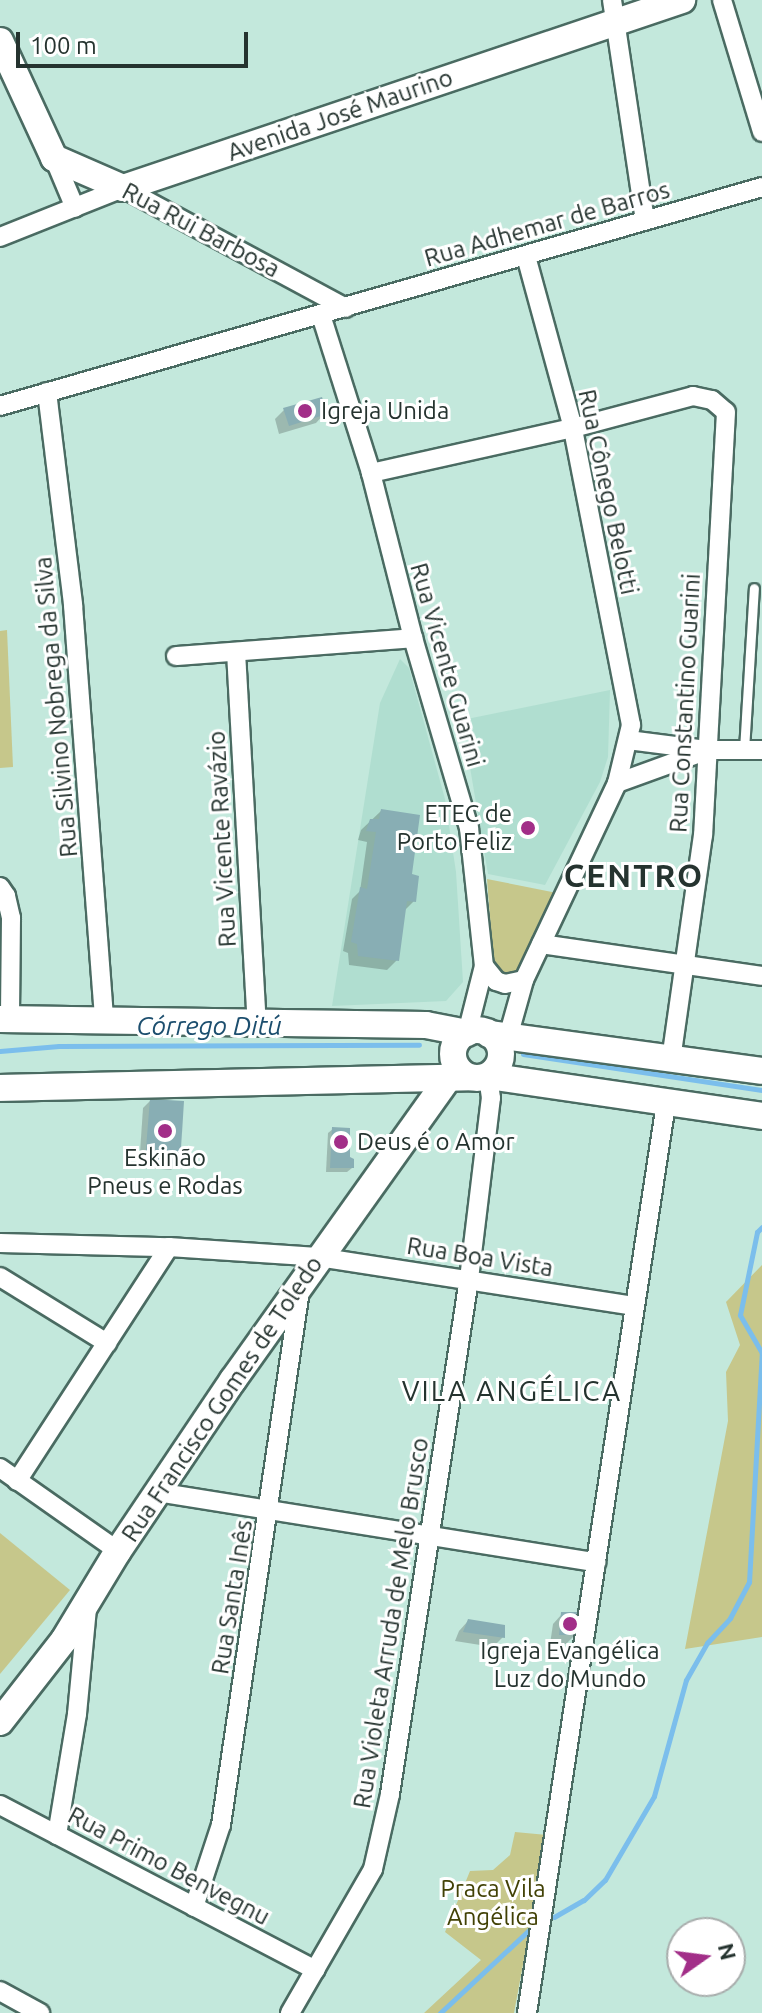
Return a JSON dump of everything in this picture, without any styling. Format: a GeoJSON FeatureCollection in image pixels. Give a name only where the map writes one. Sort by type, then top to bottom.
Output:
{"type":"FeatureCollection","features":[{"type":"Feature","properties":{"kind":"street","name":"Avenida José Maurino"},"geometry":{"type":"LineString","coordinates":[[0,237],[123,188],[614,10],[682,0]]}},
{"type":"Feature","properties":{"kind":"street"},"geometry":{"type":"LineString","coordinates":[[722,0],[762,132]]}},
{"type":"Feature","properties":{"kind":"street"},"geometry":{"type":"LineString","coordinates":[[614,10],[645,221]]}},
{"type":"Feature","properties":{"kind":"street"},"geometry":{"type":"LineString","coordinates":[[0,41],[75,208]]}},
{"type":"Feature","properties":{"kind":"street","name":"Rua Rui Barbosa"},"geometry":{"type":"LineString","coordinates":[[54,158],[123,188],[346,308]]}},
{"type":"Feature","properties":{"kind":"street","name":"Rua Adhemar de Barros"},"geometry":{"type":"LineString","coordinates":[[0,406],[762,187]]}},
{"type":"Feature","properties":{"kind":"street","name":"Rua Cônego Belotti"},"geometry":{"type":"LineString","coordinates":[[488,1035],[524,980],[617,783],[631,725],[573,428],[526,256]]}},
{"type":"Feature","properties":{"kind":"street","name":"Rua Vicente Guarini"},"geometry":{"type":"LineString","coordinates":[[321,315],[371,473],[413,638],[469,828],[488,1035]]}},
{"type":"Feature","properties":{"kind":"street","name":"Rua Silvino Nobrega da Silva"},"geometry":{"type":"LineString","coordinates":[[47,392],[73,605],[104,1020]]}},
{"type":"Feature","properties":{"kind":"street","name":"Rua Constantino Guarini"},"geometry":{"type":"LineString","coordinates":[[573,428],[693,396],[712,400],[726,412],[703,835],[671,1060]]}},
{"type":"Feature","properties":{"kind":"street"},"geometry":{"type":"LineString","coordinates":[[371,473],[573,428]]}},
{"type":"Feature","properties":{"kind":"street"},"geometry":{"type":"LineString","coordinates":[[176,656],[413,638]]}},
{"type":"Feature","properties":{"kind":"street","name":"Rua Vicente Ravázio"},"geometry":{"type":"LineString","coordinates":[[236,652],[257,1023]]}},
{"type":"Feature","properties":{"kind":"street"},"geometry":{"type":"LineString","coordinates":[[628,740],[706,750],[753,750]]}},
{"type":"Feature","properties":{"kind":"street"},"geometry":{"type":"LineString","coordinates":[[617,783],[706,750]]}},
{"type":"Feature","properties":{"kind":"street"},"geometry":{"type":"LineString","coordinates":[[0,887],[6,896],[11,918],[5,1018],[426,1025],[762,1071]]}},
{"type":"Feature","properties":{"kind":"street"},"geometry":{"type":"LineString","coordinates":[[541,944],[762,976]]}},
{"type":"Feature","properties":{"kind":"street"},"geometry":{"type":"LineString","coordinates":[[484,966],[496,981],[505,984],[524,980]]}},
{"type":"Feature","properties":{"kind":"street"},"geometry":{"type":"LineString","coordinates":[[488,1035],[497,1041],[501,1056],[469,1077],[459,1070],[453,1055],[457,1041],[488,1035]]}},
{"type":"Feature","properties":{"kind":"street"},"geometry":{"type":"LineString","coordinates":[[0,1088],[469,1077],[762,1116]]}},
{"type":"Feature","properties":{"kind":"street","name":"Rua Francisco Gomes de Toledo"},"geometry":{"type":"LineString","coordinates":[[0,1722],[87,1605],[157,1492],[300,1290],[318,1257],[469,1077]]}},
{"type":"Feature","properties":{"kind":"street","name":"Rua Violeta Arruda de Melo Brusco"},"geometry":{"type":"LineString","coordinates":[[290,2013],[373,1869],[390,1794],[469,1279],[491,1098],[469,1077]]}},
{"type":"Feature","properties":{"kind":"street"},"geometry":{"type":"LineString","coordinates":[[527,2013],[666,1104]]}},
{"type":"Feature","properties":{"kind":"street","name":"Rua Boa Vista"},"geometry":{"type":"LineString","coordinates":[[0,1243],[169,1247],[318,1257],[634,1306]]}},
{"type":"Feature","properties":{"kind":"street"},"geometry":{"type":"LineString","coordinates":[[17,1481],[169,1247]]}},
{"type":"Feature","properties":{"kind":"street"},"geometry":{"type":"LineString","coordinates":[[0,1277],[107,1343]]}},
{"type":"Feature","properties":{"kind":"street","name":"Rua Santa Inês"},"geometry":{"type":"LineString","coordinates":[[194,1907],[221,1825],[270,1510],[300,1290]]}},
{"type":"Feature","properties":{"kind":"street"},"geometry":{"type":"LineString","coordinates":[[0,1468],[118,1551]]}},
{"type":"Feature","properties":{"kind":"street"},"geometry":{"type":"LineString","coordinates":[[157,1492],[596,1562]]}},
{"type":"Feature","properties":{"kind":"street"},"geometry":{"type":"LineString","coordinates":[[57,1835],[77,1714],[87,1605]]}},
{"type":"Feature","properties":{"kind":"street","name":"Rua Primo Benvegnu"},"geometry":{"type":"LineString","coordinates":[[0,1805],[315,1970]]}},
{"type":"Feature","properties":{"kind":"street"},"geometry":{"type":"LineString","coordinates":[[0,1991],[40,2013]]}},
{"type":"Feature","properties":{"kind":"lane"},"geometry":{"type":"LineString","coordinates":[[753,750],[754,588]]}},
{"type":"Feature","properties":{"kind":"shaded area"},"geometry":{"type":"Polygon","coordinates":[[[400,659],[409,668],[445,799],[456,872],[463,982],[446,1001],[332,1006],[380,703],[400,659]]]}},
{"type":"Feature","properties":{"kind":"shaded area","name":"ETEC de Porto Feliz"},"geometry":{"type":"Polygon","coordinates":[[[610,690],[608,757],[600,782],[545,885],[488,874],[462,720],[610,690]]]}},
{"type":"Feature","properties":{"kind":"green space"},"geometry":{"type":"Polygon","coordinates":[[[7,630],[13,767],[0,768],[0,631],[7,630]]]}},
{"type":"Feature","properties":{"kind":"green space"},"geometry":{"type":"Polygon","coordinates":[[[487,879],[557,893],[519,971],[509,978],[499,972],[493,956],[487,879]]]}},
{"type":"Feature","properties":{"kind":"green space"},"geometry":{"type":"Polygon","coordinates":[[[762,1265],[762,1637],[685,1649],[728,1421],[726,1372],[740,1345],[726,1302],[762,1265]]]}},
{"type":"Feature","properties":{"kind":"green space"},"geometry":{"type":"Polygon","coordinates":[[[0,1533],[70,1590],[0,1674],[0,1533]]]}},
{"type":"Feature","properties":{"kind":"green space","name":"Praca Vila Angélica"},"geometry":{"type":"Polygon","coordinates":[[[515,1832],[547,1835],[514,2013],[424,2013],[481,1960],[445,1932],[470,1871],[493,1870],[510,1855],[515,1832]]]}},
{"type":"Feature","properties":{"kind":"building","name":"Igreja Unida"},"geometry":{"type":"Polygon","coordinates":[[[322,397],[327,414],[289,426],[283,408],[322,397]]]}},
{"type":"Feature","properties":{"kind":"building"},"geometry":{"type":"Polygon","coordinates":[[[381,809],[420,815],[412,874],[419,876],[416,902],[407,901],[399,961],[358,956],[357,944],[351,942],[360,887],[367,889],[376,832],[366,831],[370,819],[379,819],[381,809]]]}},
{"type":"Feature","properties":{"kind":"building","name":"Eskinão Pneus e Rodas"},"geometry":{"type":"Polygon","coordinates":[[[150,1099],[184,1101],[180,1164],[145,1161],[150,1099]]]}},
{"type":"Feature","properties":{"kind":"building","name":"Deus é o Amor"},"geometry":{"type":"Polygon","coordinates":[[[332,1127],[350,1128],[350,1157],[354,1159],[354,1168],[330,1168],[332,1127]]]}},
{"type":"Feature","properties":{"kind":"building","name":"Igreja Evangélica Luz do Mundo"},"geometry":{"type":"Polygon","coordinates":[[[561,1612],[581,1612],[578,1635],[559,1635],[561,1612]]]}},
{"type":"Feature","properties":{"kind":"building"},"geometry":{"type":"Polygon","coordinates":[[[468,1619],[505,1625],[505,1638],[463,1632],[468,1619]]]}},
{"type":"Feature","properties":{"kind":"waterway","name":"Córrego Ditú"},"geometry":{"type":"LineString","coordinates":[[0,1051],[59,1046],[419,1045]]}},
{"type":"Feature","properties":{"kind":"waterway","name":"Córrego Ditú"},"geometry":{"type":"LineString","coordinates":[[523,1054],[762,1090]]}},
{"type":"Feature","properties":{"kind":"waterway"},"geometry":{"type":"LineString","coordinates":[[554,1917],[584,1900],[605,1880],[654,1796],[686,1680],[707,1643],[730,1618],[749,1582],[762,1353],[740,1315],[757,1232],[762,1227]]}},
{"type":"Feature","properties":{"kind":"waterway"},"geometry":{"type":"LineString","coordinates":[[440,2013],[530,1929]]}},
{"type":"Feature","properties":{"kind":"place","name":"Igreja Unida"},"geometry":{"type":"Point","coordinates":[305,411]}},
{"type":"Feature","properties":{"kind":"place","name":"ETEC de Porto Feliz"},"geometry":{"type":"Point","coordinates":[528,828]}},
{"type":"Feature","properties":{"kind":"place","name":"Eskinão Pneus e Rodas"},"geometry":{"type":"Point","coordinates":[165,1131]}},
{"type":"Feature","properties":{"kind":"place","name":"Deus é o Amor"},"geometry":{"type":"Point","coordinates":[341,1142]}},
{"type":"Feature","properties":{"kind":"place","name":"Igreja Evangélica Luz do Mundo"},"geometry":{"type":"Point","coordinates":[570,1624]}},
{"type":"Feature","properties":{"kind":"district","name":"CENTRO"},"geometry":{"type":"Point","coordinates":[634,875]}},
{"type":"Feature","properties":{"kind":"district","name":"VILA ANGÉLICA"},"geometry":{"type":"Point","coordinates":[512,1391]}}]}
